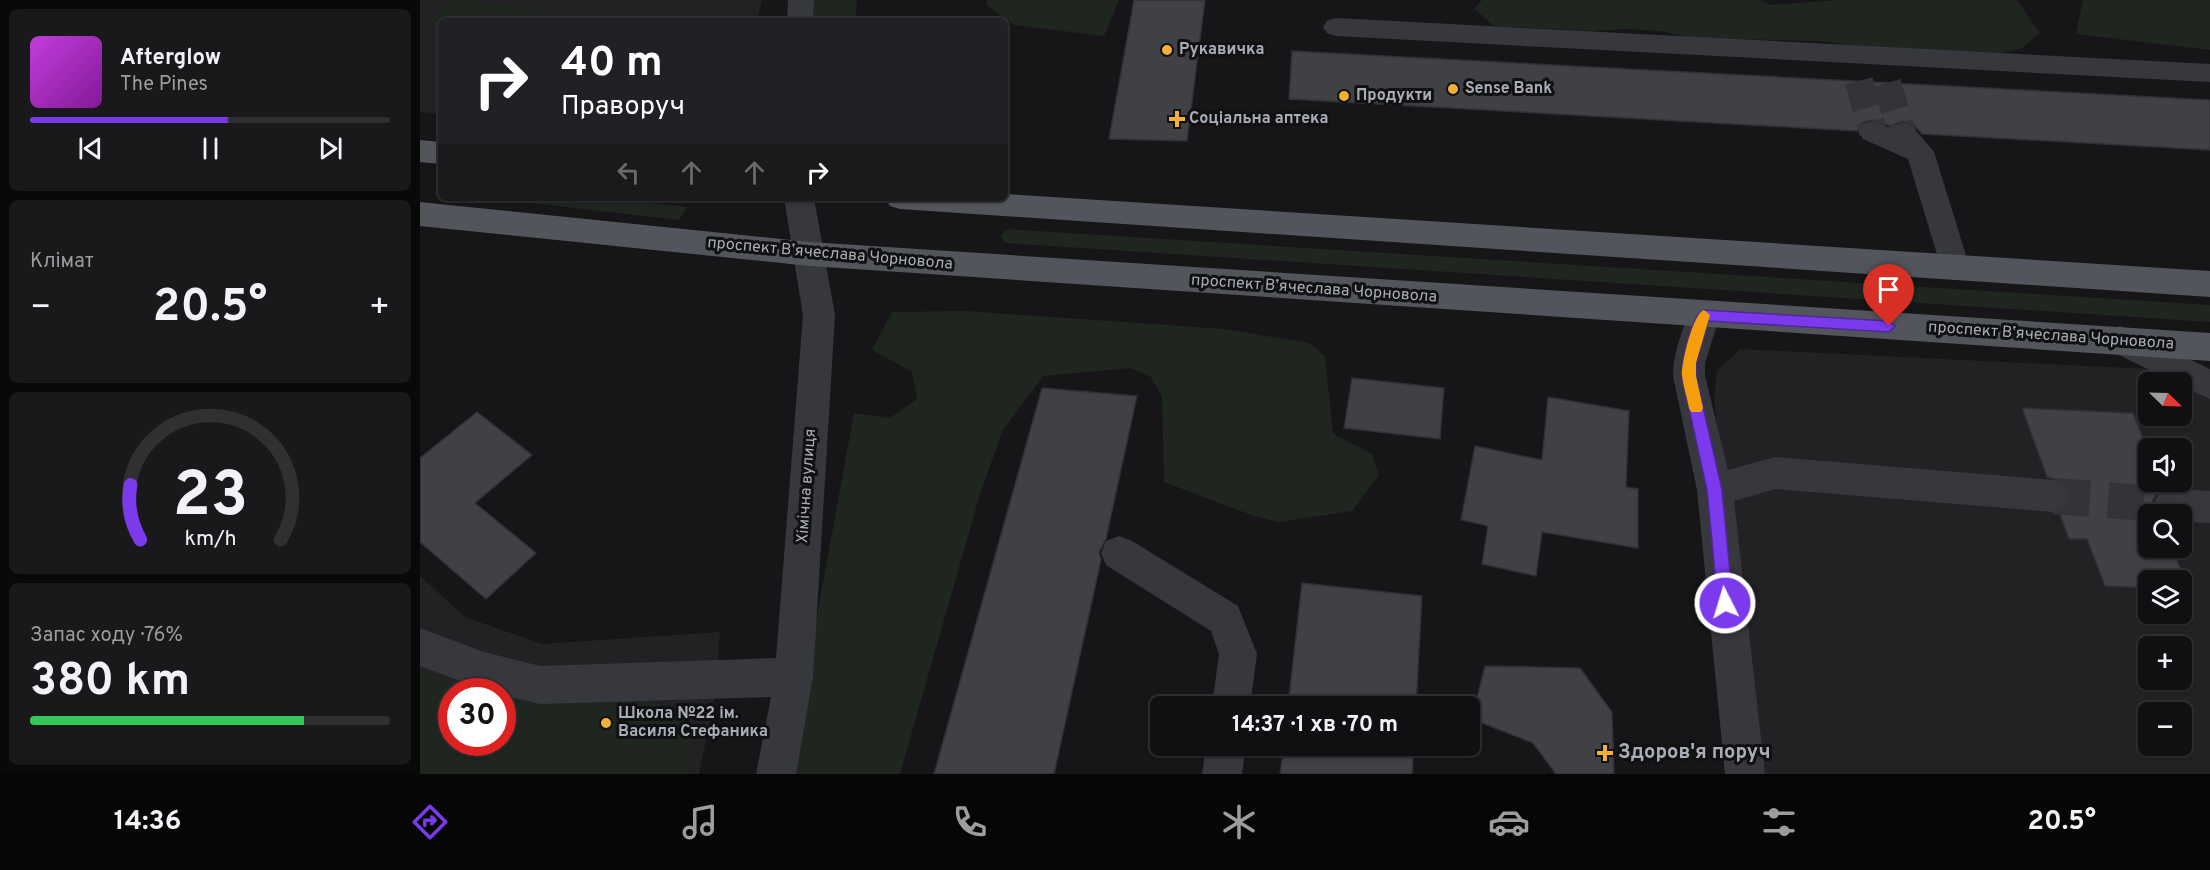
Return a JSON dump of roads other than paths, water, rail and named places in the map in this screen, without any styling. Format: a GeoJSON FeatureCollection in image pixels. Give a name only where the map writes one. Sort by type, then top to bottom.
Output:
{"type":"FeatureCollection","features":[{"type":"Feature","properties":{"kind":"main road"},"geometry":{"type":"LineString","coordinates":[[420,151],[438,153]]}},
{"type":"Feature","properties":{"kind":"main road"},"geometry":{"type":"LineString","coordinates":[[945,201],[2210,284]]}},
{"type":"Feature","properties":{"kind":"main road","name":"проспект Вʼячеслава Чорновола"},"geometry":{"type":"LineString","coordinates":[[420,214],[810,254],[2210,347]]}},
{"type":"Feature","properties":{"kind":"street"},"geometry":{"type":"LineString","coordinates":[[800,18],[801,0]]}},
{"type":"Feature","properties":{"kind":"street"},"geometry":{"type":"LineString","coordinates":[[1336,27],[1892,63],[2210,73]]}},
{"type":"Feature","properties":{"kind":"street"},"geometry":{"type":"LineString","coordinates":[[1873,132],[1911,143],[1955,268]]}},
{"type":"Feature","properties":{"kind":"street","name":"Хімічна вулиця"},"geometry":{"type":"LineString","coordinates":[[776,774],[794,676],[819,315],[800,201]]}},
{"type":"Feature","properties":{"kind":"street"},"geometry":{"type":"LineString","coordinates":[[1704,315],[1689,363],[1689,376],[1714,490],[1744,774]]}},
{"type":"Feature","properties":{"kind":"street"},"geometry":{"type":"LineString","coordinates":[[2120,340],[2210,386]]}},
{"type":"Feature","properties":{"kind":"street"},"geometry":{"type":"LineString","coordinates":[[1714,490],[1775,473],[2054,496]]}},
{"type":"Feature","properties":{"kind":"street"},"geometry":{"type":"LineString","coordinates":[[2192,506],[2210,507]]}},
{"type":"Feature","properties":{"kind":"street"},"geometry":{"type":"LineString","coordinates":[[1119,553],[1225,619],[1238,654],[1232,696]]}},
{"type":"Feature","properties":{"kind":"street"},"geometry":{"type":"LineString","coordinates":[[420,647],[484,671],[540,685],[794,676]]}},
{"type":"Feature","properties":{"kind":"street"},"geometry":{"type":"LineString","coordinates":[[1222,774],[1225,756]]}},
{"type":"Feature","properties":{"kind":"tunnel"},"geometry":{"type":"LineString","coordinates":[[1859,81],[1873,132]]}},
{"type":"Feature","properties":{"kind":"tunnel"},"geometry":{"type":"LineString","coordinates":[[1887,83],[1902,133]]}},
{"type":"Feature","properties":{"kind":"tunnel"},"geometry":{"type":"LineString","coordinates":[[2054,496],[2158,504]]}},
{"type":"Feature","properties":{"kind":"place","name":"Рукавичка"},"geometry":{"type":"Point","coordinates":[1167,50]}},
{"type":"Feature","properties":{"kind":"place","name":"Sense Bank"},"geometry":{"type":"Point","coordinates":[1453,89]}},
{"type":"Feature","properties":{"kind":"place","name":"Продукти"},"geometry":{"type":"Point","coordinates":[1344,96]}},
{"type":"Feature","properties":{"kind":"place","name":"Соціальна аптека"},"geometry":{"type":"Point","coordinates":[1177,119]}},
{"type":"Feature","properties":{"kind":"place","name":"Школа №22 ім. Василя Стефаника"},"geometry":{"type":"Point","coordinates":[606,723]}},
{"type":"Feature","properties":{"kind":"place","name":"Здоров'я поруч"},"geometry":{"type":"Point","coordinates":[1605,753]}}]}
